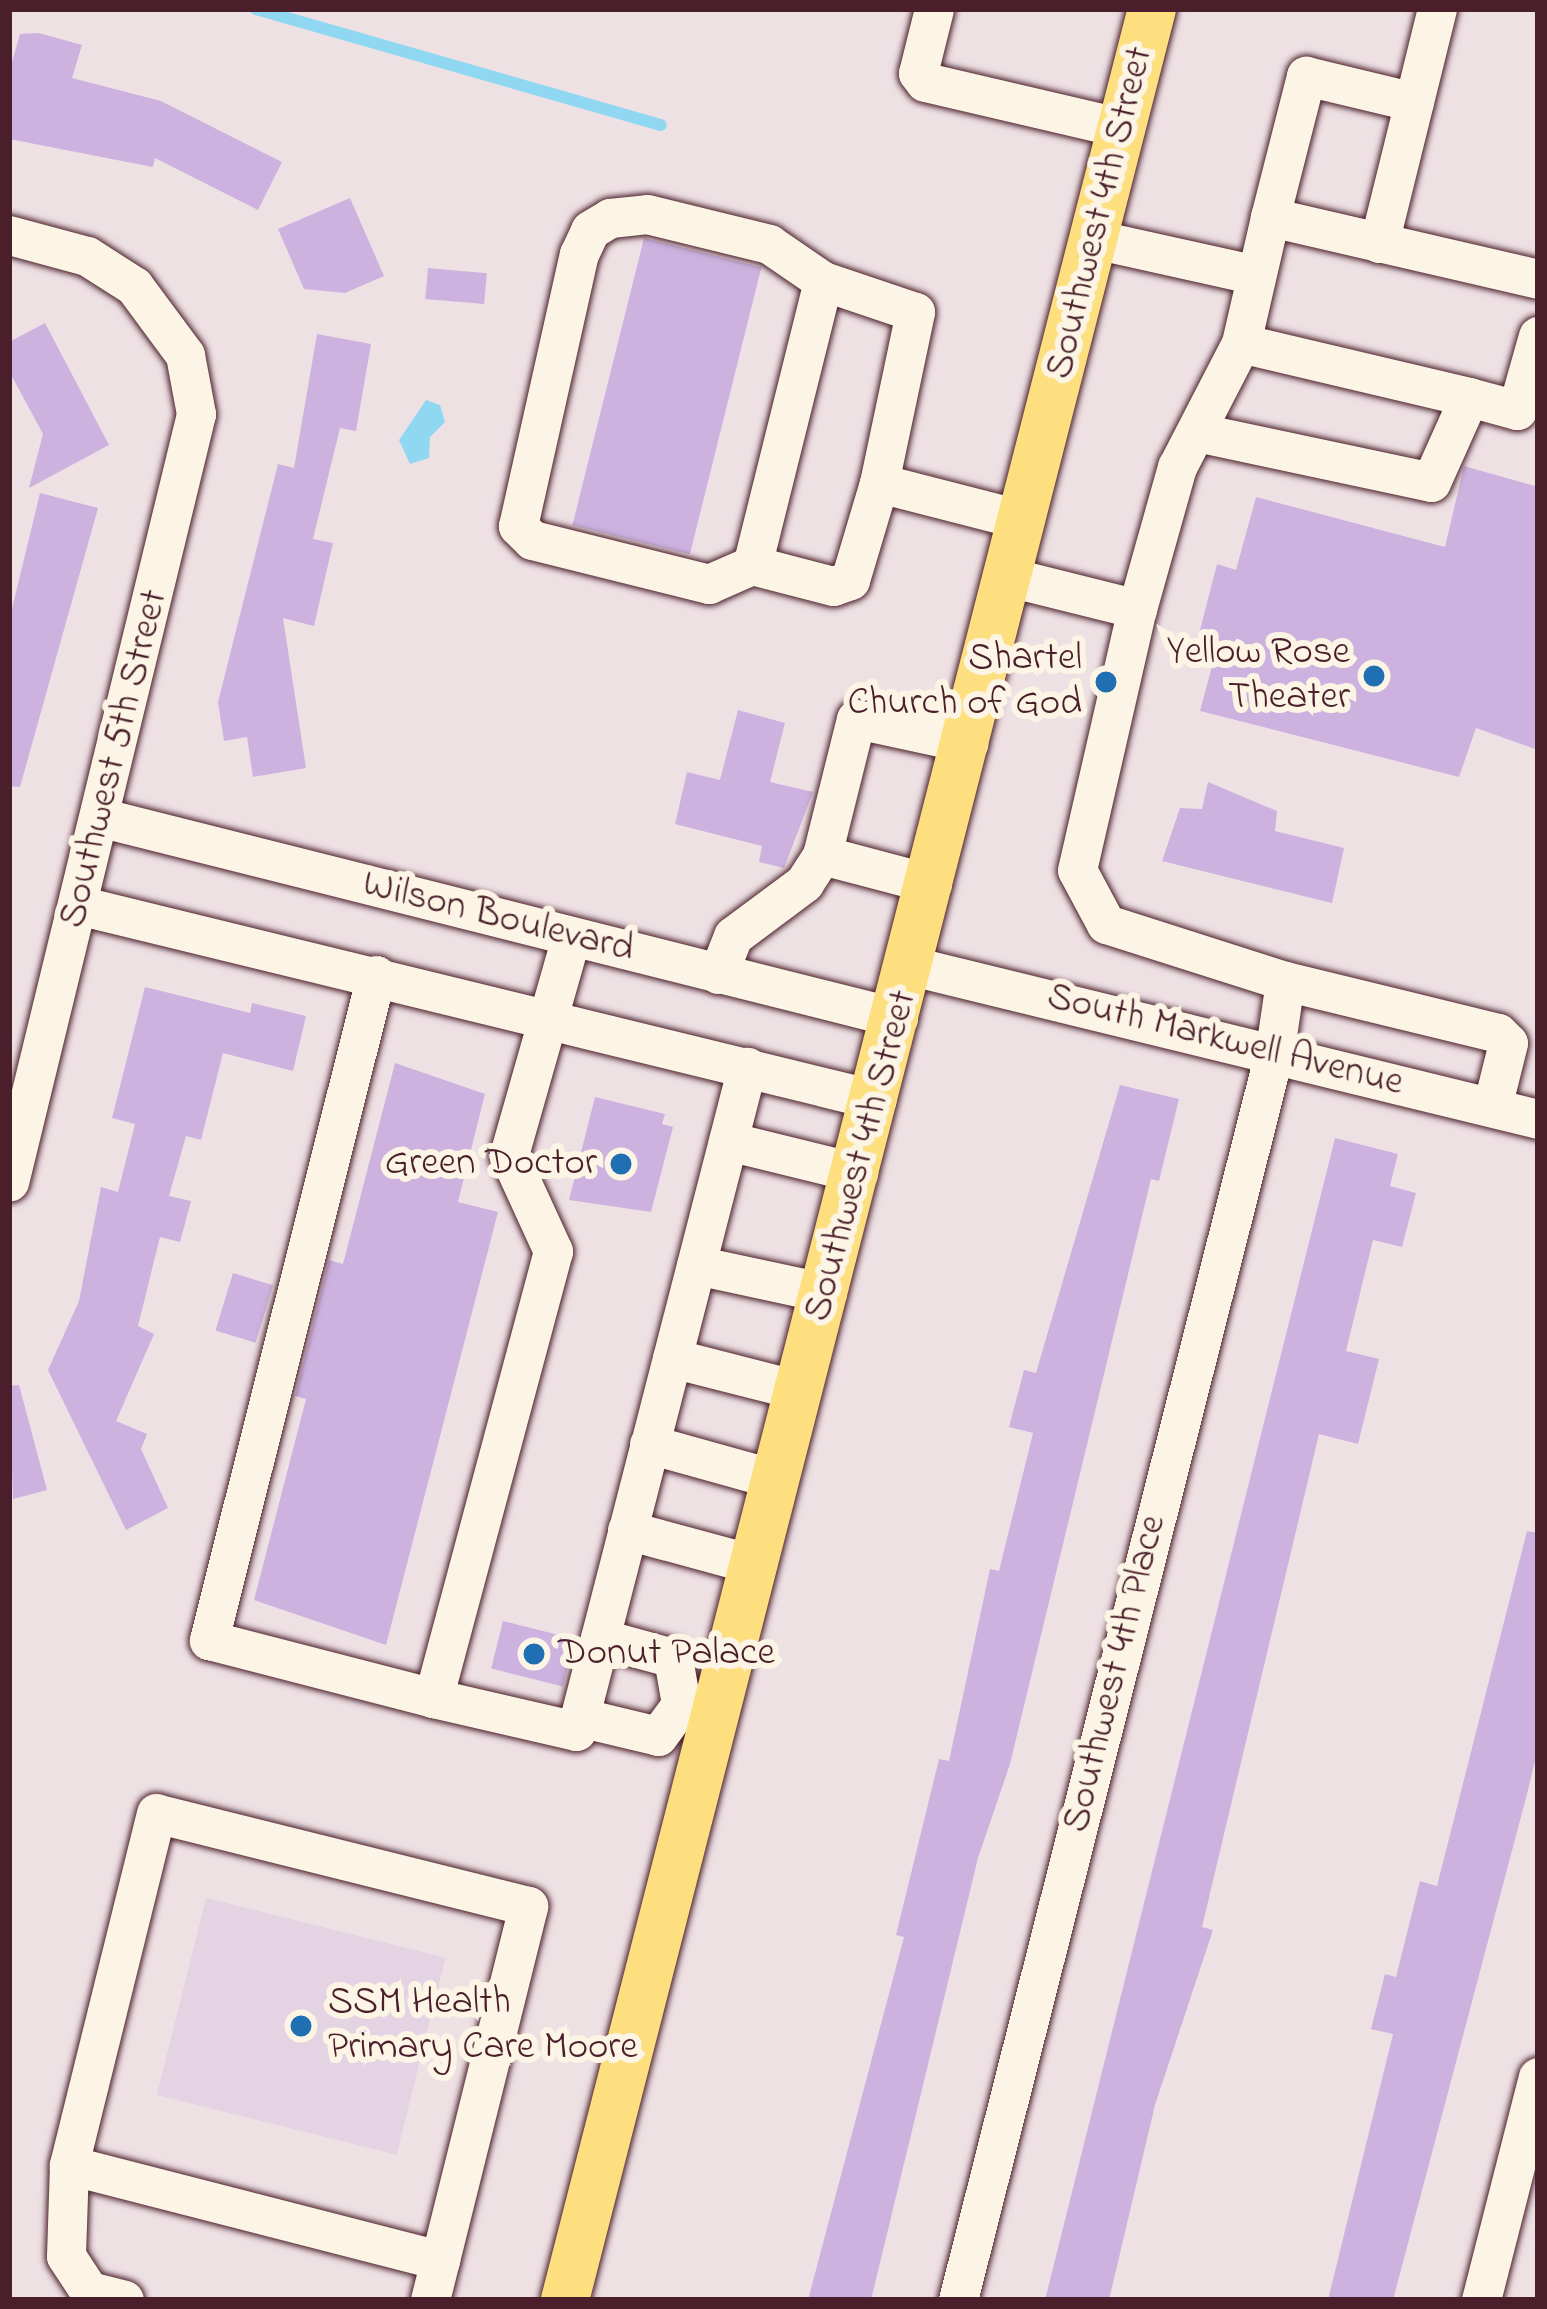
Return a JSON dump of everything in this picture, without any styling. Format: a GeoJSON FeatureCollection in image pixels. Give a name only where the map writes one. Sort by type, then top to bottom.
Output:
{"type":"FeatureCollection","features":[{"type":"Feature","properties":{"kind":"main road","name":"Southwest 4th Street"},"geometry":{"type":"LineString","coordinates":[[565,2300],[699,1709],[756,1565],[1152,9]]}},
{"type":"Feature","properties":{"kind":"street"},"geometry":{"type":"LineString","coordinates":[[934,9],[918,73],[925,82],[1123,128]]}},
{"type":"Feature","properties":{"kind":"street"},"geometry":{"type":"LineString","coordinates":[[1379,243],[1437,9]]}},
{"type":"Feature","properties":{"kind":"street"},"geometry":{"type":"LineString","coordinates":[[1414,102],[1306,76],[1241,343],[1201,434],[1177,467],[1137,609],[1077,870],[1106,924],[1285,980],[1505,1037],[1492,1107]]}},
{"type":"Feature","properties":{"kind":"street"},"geometry":{"type":"LineString","coordinates":[[646,214],[769,244],[823,281],[915,312],[879,483],[850,580],[833,586],[752,566],[709,584],[532,540],[518,526],[579,254],[590,230],[610,218],[646,214]]}},
{"type":"Feature","properties":{"kind":"street"},"geometry":{"type":"LineString","coordinates":[[1270,218],[1538,279]]}},
{"type":"Feature","properties":{"kind":"street","name":"Southwest 5th Street"},"geometry":{"type":"LineString","coordinates":[[9,235],[108,268],[176,336],[193,385],[190,461],[9,1182]]}},
{"type":"Feature","properties":{"kind":"street"},"geometry":{"type":"LineString","coordinates":[[1094,239],[1256,275]]}},
{"type":"Feature","properties":{"kind":"street"},"geometry":{"type":"LineString","coordinates":[[752,566],[823,281]]}},
{"type":"Feature","properties":{"kind":"street"},"geometry":{"type":"LineString","coordinates":[[1241,343],[1517,410],[1538,336]]}},
{"type":"Feature","properties":{"kind":"street"},"geometry":{"type":"LineString","coordinates":[[1201,434],[1431,482],[1469,397]]}},
{"type":"Feature","properties":{"kind":"street"},"geometry":{"type":"LineString","coordinates":[[879,483],[1023,520]]}},
{"type":"Feature","properties":{"kind":"street"},"geometry":{"type":"LineString","coordinates":[[1009,577],[1137,609]]}},
{"type":"Feature","properties":{"kind":"street"},"geometry":{"type":"LineString","coordinates":[[718,974],[733,936],[805,884],[821,855],[856,719],[968,743]]}},
{"type":"Feature","properties":{"kind":"street","name":"Wilson Boulevard"},"geometry":{"type":"LineString","coordinates":[[99,817],[898,1018]]}},
{"type":"Feature","properties":{"kind":"street"},"geometry":{"type":"LineString","coordinates":[[821,855],[932,884]]}},
{"type":"Feature","properties":{"kind":"street"},"geometry":{"type":"LineString","coordinates":[[78,905],[877,1100]]}},
{"type":"Feature","properties":{"kind":"street"},"geometry":{"type":"LineString","coordinates":[[433,1698],[553,1252],[509,1155],[571,937]]}},
{"type":"Feature","properties":{"kind":"street","name":"South Markwell Avenue"},"geometry":{"type":"LineString","coordinates":[[912,966],[1276,1049],[1538,1119]]}},
{"type":"Feature","properties":{"kind":"street"},"geometry":{"type":"LineString","coordinates":[[376,975],[209,1640],[433,1698],[576,1731],[747,1066]]}},
{"type":"Feature","properties":{"kind":"street","name":"Southwest 4th Place"},"geometry":{"type":"LineString","coordinates":[[958,2300],[1276,1049],[1285,980]]}},
{"type":"Feature","properties":{"kind":"street"},"geometry":{"type":"LineString","coordinates":[[728,1141],[858,1173]]}},
{"type":"Feature","properties":{"kind":"street"},"geometry":{"type":"LineString","coordinates":[[696,1265],[827,1293]]}},
{"type":"Feature","properties":{"kind":"street"},"geometry":{"type":"LineString","coordinates":[[672,1358],[801,1391]]}},
{"type":"Feature","properties":{"kind":"street"},"geometry":{"type":"LineString","coordinates":[[650,1444],[778,1480]]}},
{"type":"Feature","properties":{"kind":"street"},"geometry":{"type":"LineString","coordinates":[[627,1530],[756,1565]]}},
{"type":"Feature","properties":{"kind":"street"},"geometry":{"type":"LineString","coordinates":[[580,1717],[658,1736],[699,1709],[673,1658],[600,1638]]}},
{"type":"Feature","properties":{"kind":"street"},"geometry":{"type":"LineString","coordinates":[[124,2300],[89,2290],[67,2256],[69,2165],[156,1813],[528,1906],[430,2300]]}},
{"type":"Feature","properties":{"kind":"street"},"geometry":{"type":"LineString","coordinates":[[1481,2300],[1538,2077]]}},
{"type":"Feature","properties":{"kind":"street"},"geometry":{"type":"LineString","coordinates":[[69,2165],[440,2260]]}},
{"type":"Feature","properties":{"kind":"shaded area","name":"SSM Health Primary Care Moore"},"geometry":{"type":"Polygon","coordinates":[[[206,1898],[446,1958],[397,2155],[157,2095],[206,1898]]]}},
{"type":"Feature","properties":{"kind":"water"},"geometry":{"type":"Polygon","coordinates":[[[426,400],[440,405],[445,422],[430,437],[429,458],[410,464],[399,440],[426,400]]]}},
{"type":"Feature","properties":{"kind":"building"},"geometry":{"type":"Polygon","coordinates":[[[39,33],[82,45],[72,78],[161,101],[282,162],[258,210],[155,158],[153,167],[9,139],[9,72],[20,34],[39,33]]]}},
{"type":"Feature","properties":{"kind":"building"},"geometry":{"type":"Polygon","coordinates":[[[350,198],[384,276],[345,293],[304,289],[278,229],[350,198]]]}},
{"type":"Feature","properties":{"kind":"building"},"geometry":{"type":"Polygon","coordinates":[[[644,238],[761,267],[690,554],[572,525],[644,238]]]}},
{"type":"Feature","properties":{"kind":"building"},"geometry":{"type":"Polygon","coordinates":[[[428,268],[487,273],[484,304],[425,299],[428,268]]]}},
{"type":"Feature","properties":{"kind":"building"},"geometry":{"type":"Polygon","coordinates":[[[45,323],[109,445],[29,488],[43,434],[9,371],[9,342],[45,323]]]}},
{"type":"Feature","properties":{"kind":"building"},"geometry":{"type":"Polygon","coordinates":[[[317,334],[371,344],[356,431],[340,428],[313,539],[333,543],[314,626],[283,618],[306,768],[253,777],[247,737],[224,741],[218,702],[278,464],[294,468],[317,334]]]}},
{"type":"Feature","properties":{"kind":"building","name":"Yellow Rose Theater"},"geometry":{"type":"Polygon","coordinates":[[[1464,466],[1538,487],[1538,750],[1476,728],[1459,777],[1200,711],[1219,640],[1199,634],[1217,564],[1236,570],[1256,497],[1445,547],[1464,466]]]}},
{"type":"Feature","properties":{"kind":"building"},"geometry":{"type":"Polygon","coordinates":[[[40,493],[98,508],[20,787],[9,786],[9,621],[40,493]]]}},
{"type":"Feature","properties":{"kind":"building"},"geometry":{"type":"Polygon","coordinates":[[[738,710],[785,723],[770,782],[813,792],[784,868],[759,862],[762,846],[675,824],[687,772],[720,780],[738,710]]]}},
{"type":"Feature","properties":{"kind":"building"},"geometry":{"type":"Polygon","coordinates":[[[1208,782],[1277,811],[1275,831],[1344,848],[1332,903],[1162,861],[1180,808],[1202,809],[1208,782]]]}},
{"type":"Feature","properties":{"kind":"building"},"geometry":{"type":"Polygon","coordinates":[[[145,987],[250,1013],[252,1003],[306,1016],[293,1071],[223,1053],[201,1140],[186,1136],[169,1196],[191,1201],[180,1242],[160,1237],[138,1326],[154,1334],[116,1421],[147,1434],[141,1449],[168,1508],[126,1530],[48,1370],[79,1301],[101,1187],[118,1192],[135,1124],[112,1118],[145,987]]]}},
{"type":"Feature","properties":{"kind":"building"},"geometry":{"type":"Polygon","coordinates":[[[395,1063],[485,1094],[458,1202],[498,1212],[386,1645],[254,1600],[306,1399],[295,1396],[329,1260],[343,1264],[395,1063]]]}},
{"type":"Feature","properties":{"kind":"building"},"geometry":{"type":"Polygon","coordinates":[[[1120,1085],[1179,1099],[1159,1181],[1151,1179],[1010,1764],[978,1858],[871,2300],[808,2300],[904,1937],[896,1935],[939,1759],[949,1761],[990,1569],[999,1571],[1033,1433],[1009,1427],[1024,1370],[1036,1373],[1120,1085]]]}},
{"type":"Feature","properties":{"kind":"building","name":"Green Doctor"},"geometry":{"type":"Polygon","coordinates":[[[595,1097],[665,1114],[662,1124],[673,1127],[651,1212],[569,1200],[595,1097]]]}},
{"type":"Feature","properties":{"kind":"building"},"geometry":{"type":"Polygon","coordinates":[[[1335,1138],[1398,1154],[1390,1186],[1416,1193],[1402,1247],[1373,1240],[1346,1351],[1379,1359],[1358,1444],[1319,1434],[1202,1927],[1213,1930],[1155,2105],[1109,2300],[1045,2300],[1335,1138]]]}},
{"type":"Feature","properties":{"kind":"building"},"geometry":{"type":"Polygon","coordinates":[[[233,1273],[273,1285],[256,1343],[215,1330],[233,1273]]]}},
{"type":"Feature","properties":{"kind":"building"},"geometry":{"type":"Polygon","coordinates":[[[19,1385],[47,1490],[13,1499],[9,1386],[19,1385]]]}},
{"type":"Feature","properties":{"kind":"building"},"geometry":{"type":"Polygon","coordinates":[[[1527,1531],[1538,1533],[1538,1748],[1527,1794],[1393,2300],[1328,2300],[1393,2034],[1371,2029],[1385,1974],[1396,1977],[1420,1881],[1437,1886],[1527,1531]]]}},
{"type":"Feature","properties":{"kind":"building","name":"Donut Palace"},"geometry":{"type":"Polygon","coordinates":[[[503,1621],[575,1639],[563,1686],[491,1669],[503,1621]]]}},
{"type":"Feature","properties":{"kind":"waterway"},"geometry":{"type":"LineString","coordinates":[[256,9],[661,125]]}},
{"type":"Feature","properties":{"kind":"place","name":"Yellow Rose Theater"},"geometry":{"type":"Point","coordinates":[1374,676]}},
{"type":"Feature","properties":{"kind":"place","name":"Shartel Church of God"},"geometry":{"type":"Point","coordinates":[1106,682]}},
{"type":"Feature","properties":{"kind":"place","name":"Green Doctor"},"geometry":{"type":"Point","coordinates":[621,1164]}},
{"type":"Feature","properties":{"kind":"place","name":"Donut Palace"},"geometry":{"type":"Point","coordinates":[534,1654]}},
{"type":"Feature","properties":{"kind":"place","name":"SSM Health Primary Care Moore"},"geometry":{"type":"Point","coordinates":[301,2026]}}]}
